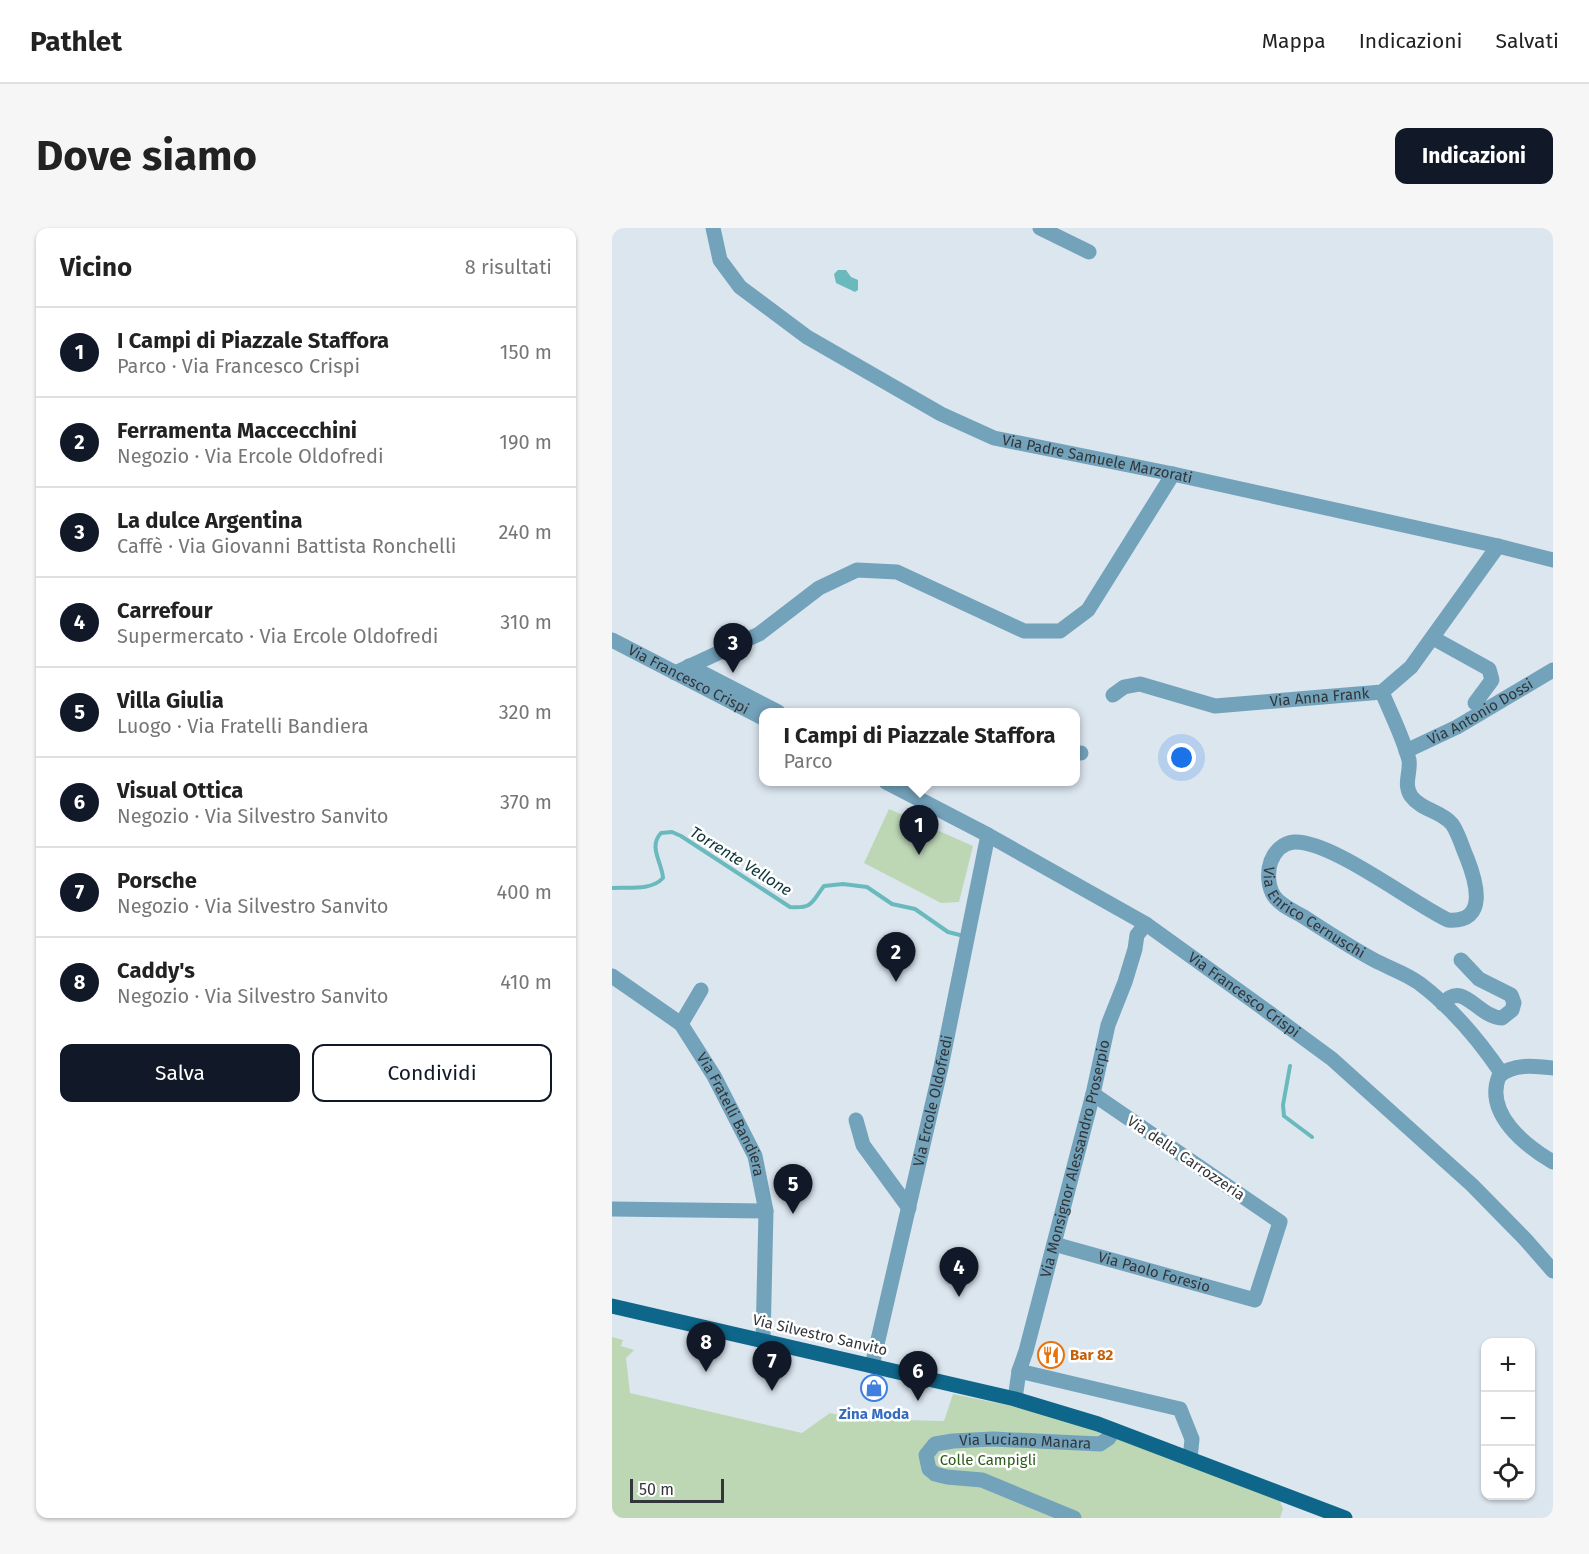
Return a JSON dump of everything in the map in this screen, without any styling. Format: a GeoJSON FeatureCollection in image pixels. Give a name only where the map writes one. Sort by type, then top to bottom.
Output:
{"type":"FeatureCollection","features":[{"type":"Feature","properties":{"kind":"main road","name":"Via Silvestro Sanvito"},"geometry":{"type":"LineString","coordinates":[[612,1306],[1015,1399],[1113,1430],[1345,1518]]}},
{"type":"Feature","properties":{"kind":"street","name":"Via Padre Samuele Marzorati"},"geometry":{"type":"LineString","coordinates":[[713,228],[720,260],[740,287],[807,337],[941,414],[994,438],[1173,474],[1553,560]]}},
{"type":"Feature","properties":{"kind":"street"},"geometry":{"type":"LineString","coordinates":[[1040,228],[1089,252]]}},
{"type":"Feature","properties":{"kind":"street"},"geometry":{"type":"LineString","coordinates":[[682,670],[759,634],[819,588],[857,570],[897,572],[1024,631],[1060,631],[1088,610],[1173,474]]}},
{"type":"Feature","properties":{"kind":"street","name":"Via Anna Frank"},"geometry":{"type":"LineString","coordinates":[[1113,695],[1124,687],[1140,684],[1215,706],[1382,692],[1411,667],[1498,546]]}},
{"type":"Feature","properties":{"kind":"street"},"geometry":{"type":"LineString","coordinates":[[1433,638],[1489,669],[1492,680],[1474,703]]}},
{"type":"Feature","properties":{"kind":"street","name":"Via Francesco Crispi"},"geometry":{"type":"LineString","coordinates":[[612,640],[682,670],[759,716]]}},
{"type":"Feature","properties":{"kind":"street"},"geometry":{"type":"LineString","coordinates":[[682,670],[769,708]]}},
{"type":"Feature","properties":{"kind":"street","name":"Via Antonio Dossi"},"geometry":{"type":"LineString","coordinates":[[1406,751],[1457,727],[1553,670]]}},
{"type":"Feature","properties":{"kind":"street","name":"Via Enrico Cernuschi"},"geometry":{"type":"LineString","coordinates":[[1382,692],[1410,764],[1407,788],[1411,796],[1424,807],[1450,822],[1460,840],[1475,882],[1477,899],[1470,913],[1457,921],[1448,920],[1326,850],[1301,843],[1287,844],[1273,856],[1269,866],[1269,884],[1275,898],[1281,903],[1352,948],[1418,983],[1443,1004],[1479,1042],[1502,1074]]}},
{"type":"Feature","properties":{"kind":"street","name":"Via Francesco Crispi"},"geometry":{"type":"LineString","coordinates":[[894,786],[988,835],[1146,924],[1332,1059],[1472,1185],[1553,1271]]}},
{"type":"Feature","properties":{"kind":"street","name":"Via Ercole Oldofredi"},"geometry":{"type":"LineString","coordinates":[[872,1366],[941,1067],[988,835]]}},
{"type":"Feature","properties":{"kind":"street","name":"Via Monsignor Alessandro Proserpio"},"geometry":{"type":"LineString","coordinates":[[1015,1399],[1019,1371],[1093,1094],[1108,1025],[1125,982],[1137,935],[1146,924]]}},
{"type":"Feature","properties":{"kind":"street"},"geometry":{"type":"LineString","coordinates":[[1443,1004],[1448,998],[1459,995],[1490,1016],[1502,1018],[1512,1010],[1514,1003],[1511,995],[1479,979],[1461,960]]}},
{"type":"Feature","properties":{"kind":"street","name":"Via Fratelli Bandiera"},"geometry":{"type":"LineString","coordinates":[[612,976],[681,1023],[714,1076],[754,1156],[766,1211],[763,1341]]}},
{"type":"Feature","properties":{"kind":"street"},"geometry":{"type":"LineString","coordinates":[[681,1023],[701,990]]}},
{"type":"Feature","properties":{"kind":"street"},"geometry":{"type":"LineString","coordinates":[[1553,1068],[1514,1068],[1502,1074],[1497,1081],[1497,1096],[1506,1121],[1521,1140],[1553,1162]]}},
{"type":"Feature","properties":{"kind":"street","name":"Via della Carrozzeria"},"geometry":{"type":"LineString","coordinates":[[1093,1094],[1280,1222],[1255,1300]]}},
{"type":"Feature","properties":{"kind":"street"},"geometry":{"type":"LineString","coordinates":[[856,1120],[863,1145],[909,1208]]}},
{"type":"Feature","properties":{"kind":"street"},"geometry":{"type":"LineString","coordinates":[[612,1209],[766,1211]]}},
{"type":"Feature","properties":{"kind":"street","name":"Via Paolo Foresio"},"geometry":{"type":"LineString","coordinates":[[1054,1244],[1255,1300]]}},
{"type":"Feature","properties":{"kind":"street"},"geometry":{"type":"LineString","coordinates":[[1019,1371],[1180,1409],[1192,1439],[1190,1459]]}},
{"type":"Feature","properties":{"kind":"street","name":"Via Luciano Manara"},"geometry":{"type":"LineString","coordinates":[[1074,1518],[982,1480],[935,1474],[928,1469],[926,1455],[935,1444],[968,1439],[1100,1444],[1109,1438],[1113,1430]]}},
{"type":"Feature","properties":{"kind":"green space"},"geometry":{"type":"Polygon","coordinates":[[[889,809],[973,846],[959,902],[941,903],[864,863],[889,809]]]}},
{"type":"Feature","properties":{"kind":"green space","name":"Colle Campigli"},"geometry":{"type":"Polygon","coordinates":[[[612,1337],[623,1340],[621,1346],[634,1350],[626,1358],[630,1393],[802,1433],[830,1413],[855,1419],[944,1421],[953,1394],[1061,1416],[1280,1501],[1283,1509],[1280,1518],[612,1518],[612,1337]]]}},
{"type":"Feature","properties":{"kind":"water"},"geometry":{"type":"Polygon","coordinates":[[[838,270],[846,270],[851,277],[858,280],[858,290],[855,292],[836,283],[834,274],[838,270]]]}},
{"type":"Feature","properties":{"kind":"waterway","name":"Torrente Vellone"},"geometry":{"type":"LineString","coordinates":[[612,888],[646,887],[663,878],[656,849],[657,838],[661,833],[672,832],[790,907],[804,907],[812,903],[824,886],[843,884],[867,887],[892,904],[915,909],[948,932],[960,935]]}},
{"type":"Feature","properties":{"kind":"waterway","name":"Torrente Vellone"},"geometry":{"type":"LineString","coordinates":[[1290,1066],[1283,1105],[1284,1116],[1312,1137]]}},
{"type":"Feature","properties":{"kind":"place","name":"La dulce Argentina"},"geometry":{"type":"Point","coordinates":[733,673]}},
{"type":"Feature","properties":{"kind":"place","name":"I Campi di Piazzale Staffora"},"geometry":{"type":"Point","coordinates":[919,855]}},
{"type":"Feature","properties":{"kind":"place","name":"Ferramenta Maccecchini"},"geometry":{"type":"Point","coordinates":[896,982]}},
{"type":"Feature","properties":{"kind":"place","name":"Villa Giulia"},"geometry":{"type":"Point","coordinates":[793,1214]}},
{"type":"Feature","properties":{"kind":"place","name":"Carrefour"},"geometry":{"type":"Point","coordinates":[959,1297]}},
{"type":"Feature","properties":{"kind":"place","name":"Bar 82"},"geometry":{"type":"Point","coordinates":[1051,1355]}},
{"type":"Feature","properties":{"kind":"place","name":"Caddy's"},"geometry":{"type":"Point","coordinates":[706,1372]}},
{"type":"Feature","properties":{"kind":"place","name":"Zina Moda"},"geometry":{"type":"Point","coordinates":[874,1388]}},
{"type":"Feature","properties":{"kind":"place","name":"Porsche"},"geometry":{"type":"Point","coordinates":[772,1391]}},
{"type":"Feature","properties":{"kind":"place","name":"Visual Ottica"},"geometry":{"type":"Point","coordinates":[918,1401]}}]}
